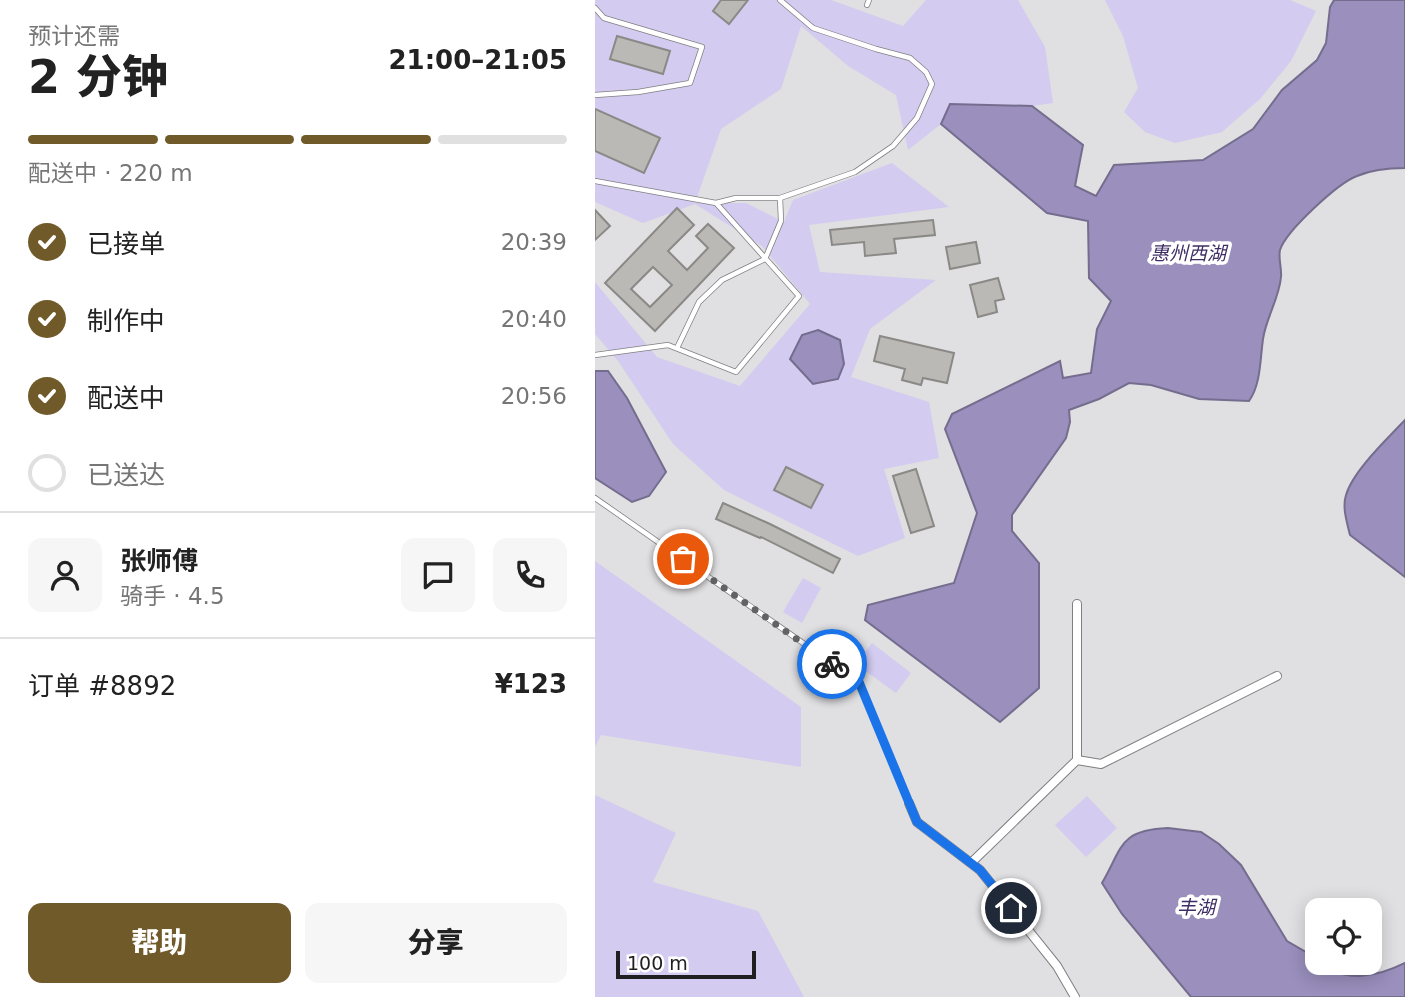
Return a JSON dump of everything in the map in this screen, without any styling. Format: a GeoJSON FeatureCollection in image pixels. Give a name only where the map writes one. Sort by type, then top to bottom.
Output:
{"type":"FeatureCollection","features":[{"type":"Feature","properties":{"kind":"street"},"geometry":{"type":"LineString","coordinates":[[971,863],[1077,760],[1077,604]]}},
{"type":"Feature","properties":{"kind":"street"},"geometry":{"type":"LineString","coordinates":[[1077,760],[1101,764],[1277,676]]}},
{"type":"Feature","properties":{"kind":"street"},"geometry":{"type":"LineString","coordinates":[[909,803],[917,822],[980,870],[1058,966],[1075,997]]}},
{"type":"Feature","properties":{"kind":"lane"},"geometry":{"type":"LineString","coordinates":[[595,181],[716,203],[736,198],[780,198],[855,172],[893,146],[917,118],[932,84],[926,72],[910,58],[813,28],[780,0]]}},
{"type":"Feature","properties":{"kind":"lane"},"geometry":{"type":"LineString","coordinates":[[595,8],[604,18],[702,47],[690,83],[638,92],[595,95]]}},
{"type":"Feature","properties":{"kind":"lane"},"geometry":{"type":"LineString","coordinates":[[677,348],[699,302],[722,280],[765,259],[781,220],[780,198]]}},
{"type":"Feature","properties":{"kind":"lane"},"geometry":{"type":"LineString","coordinates":[[595,355],[669,345],[736,372],[799,296],[716,203]]}},
{"type":"Feature","properties":{"kind":"lane"},"geometry":{"type":"LineString","coordinates":[[595,498],[859,682],[909,803]]}},
{"type":"Feature","properties":{"kind":"shaded area"},"geometry":{"type":"Polygon","coordinates":[[[595,0],[831,0],[903,26],[926,0],[1018,0],[1045,47],[1053,103],[1032,106],[950,104],[941,124],[908,150],[896,95],[848,66],[801,26],[781,89],[721,129],[695,203],[746,203],[784,222],[793,200],[892,163],[949,207],[809,225],[820,272],[936,280],[870,329],[851,377],[929,402],[939,458],[884,469],[905,538],[858,556],[724,490],[673,444],[618,361],[595,334],[595,282],[657,357],[740,386],[810,304],[762,246],[695,204],[643,223],[595,202],[595,0]]]}},
{"type":"Feature","properties":{"kind":"shaded area"},"geometry":{"type":"Polygon","coordinates":[[[1105,0],[1290,0],[1316,11],[1291,61],[1260,99],[1222,132],[1175,143],[1145,132],[1124,112],[1138,88],[1123,36],[1105,0]]]}},
{"type":"Feature","properties":{"kind":"shaded area"},"geometry":{"type":"Polygon","coordinates":[[[595,561],[801,707],[801,767],[601,735],[595,747],[595,561]]]}},
{"type":"Feature","properties":{"kind":"shaded area"},"geometry":{"type":"Polygon","coordinates":[[[803,578],[821,588],[802,623],[783,612],[803,578]]]}},
{"type":"Feature","properties":{"kind":"shaded area"},"geometry":{"type":"Polygon","coordinates":[[[872,643],[911,673],[896,693],[856,664],[872,643]]]}},
{"type":"Feature","properties":{"kind":"shaded area"},"geometry":{"type":"Polygon","coordinates":[[[595,795],[676,833],[653,882],[758,911],[804,997],[595,997],[595,795]]]}},
{"type":"Feature","properties":{"kind":"shaded area"},"geometry":{"type":"Polygon","coordinates":[[[1087,796],[1117,828],[1086,857],[1055,825],[1087,796]]]}},
{"type":"Feature","properties":{"kind":"water","name":"惠州西湖"},"geometry":{"type":"Polygon","coordinates":[[[1334,0],[1405,0],[1405,168],[1374,171],[1348,180],[1314,208],[1284,242],[1280,250],[1280,285],[1265,331],[1258,379],[1249,401],[1199,399],[1151,385],[1129,383],[1099,399],[1069,410],[1070,422],[1066,438],[1012,515],[1012,531],[1039,563],[1039,688],[1000,722],[865,620],[868,605],[954,583],[977,513],[945,429],[952,414],[1060,361],[1063,378],[1091,373],[1097,329],[1111,301],[1089,278],[1088,221],[1047,213],[941,124],[950,104],[1032,106],[1083,145],[1075,186],[1096,196],[1114,165],[1203,160],[1253,129],[1282,90],[1317,60],[1326,43],[1330,7],[1334,0]]]}},
{"type":"Feature","properties":{"kind":"water"},"geometry":{"type":"Polygon","coordinates":[[[818,330],[840,340],[844,364],[838,379],[813,384],[790,359],[802,335],[818,330]]]}},
{"type":"Feature","properties":{"kind":"water"},"geometry":{"type":"Polygon","coordinates":[[[595,371],[608,371],[627,398],[666,472],[649,496],[632,502],[595,478],[595,371]]]}},
{"type":"Feature","properties":{"kind":"water"},"geometry":{"type":"Polygon","coordinates":[[[1405,420],[1405,577],[1350,535],[1345,505],[1346,495],[1356,476],[1405,420]]]}},
{"type":"Feature","properties":{"kind":"water","name":"丰湖"},"geometry":{"type":"Polygon","coordinates":[[[1152,829],[1201,832],[1219,844],[1241,865],[1287,941],[1305,951],[1305,975],[1382,975],[1382,972],[1405,963],[1405,997],[1191,997],[1122,914],[1102,883],[1125,843],[1140,832],[1152,829]]]}},
{"type":"Feature","properties":{"kind":"building"},"geometry":{"type":"Polygon","coordinates":[[[721,0],[748,0],[729,24],[713,11],[721,0]]]}},
{"type":"Feature","properties":{"kind":"building"},"geometry":{"type":"Polygon","coordinates":[[[617,36],[670,51],[663,74],[610,59],[617,36]]]}},
{"type":"Feature","properties":{"kind":"building"},"geometry":{"type":"Polygon","coordinates":[[[595,109],[660,138],[644,173],[595,151],[595,109]]]}},
{"type":"Feature","properties":{"kind":"building"},"geometry":{"type":"Polygon","coordinates":[[[677,208],[694,225],[668,251],[687,270],[708,248],[696,236],[708,224],[734,248],[655,331],[605,283],[677,208]],[[653,267],[631,289],[650,307],[672,285],[653,267]]]}},
{"type":"Feature","properties":{"kind":"building"},"geometry":{"type":"Polygon","coordinates":[[[595,210],[610,226],[595,240],[595,210]]]}},
{"type":"Feature","properties":{"kind":"building"},"geometry":{"type":"Polygon","coordinates":[[[933,220],[935,235],[894,239],[896,253],[865,256],[864,242],[832,245],[830,230],[933,220]]]}},
{"type":"Feature","properties":{"kind":"building"},"geometry":{"type":"Polygon","coordinates":[[[976,242],[980,263],[950,269],[946,247],[976,242]]]}},
{"type":"Feature","properties":{"kind":"building"},"geometry":{"type":"Polygon","coordinates":[[[998,278],[1004,299],[995,301],[997,312],[978,317],[970,285],[998,278]]]}},
{"type":"Feature","properties":{"kind":"building"},"geometry":{"type":"Polygon","coordinates":[[[880,336],[954,353],[947,383],[923,378],[921,385],[902,380],[905,369],[874,361],[880,336]]]}},
{"type":"Feature","properties":{"kind":"building"},"geometry":{"type":"Polygon","coordinates":[[[786,467],[823,485],[811,508],[774,490],[786,467]]]}},
{"type":"Feature","properties":{"kind":"building"},"geometry":{"type":"Polygon","coordinates":[[[916,469],[934,526],[911,533],[893,476],[916,469]]]}},
{"type":"Feature","properties":{"kind":"building"},"geometry":{"type":"Polygon","coordinates":[[[723,503],[840,559],[833,573],[761,537],[716,519],[723,503]]]}},
{"type":"Feature","properties":{"kind":"way so far"},"geometry":{"type":"LineString","coordinates":[[683,559],[832,664]]}},
{"type":"Feature","properties":{"kind":"route"},"geometry":{"type":"LineString","coordinates":[[832,664],[859,682],[917,822],[980,870],[1011,908]]}}]}
